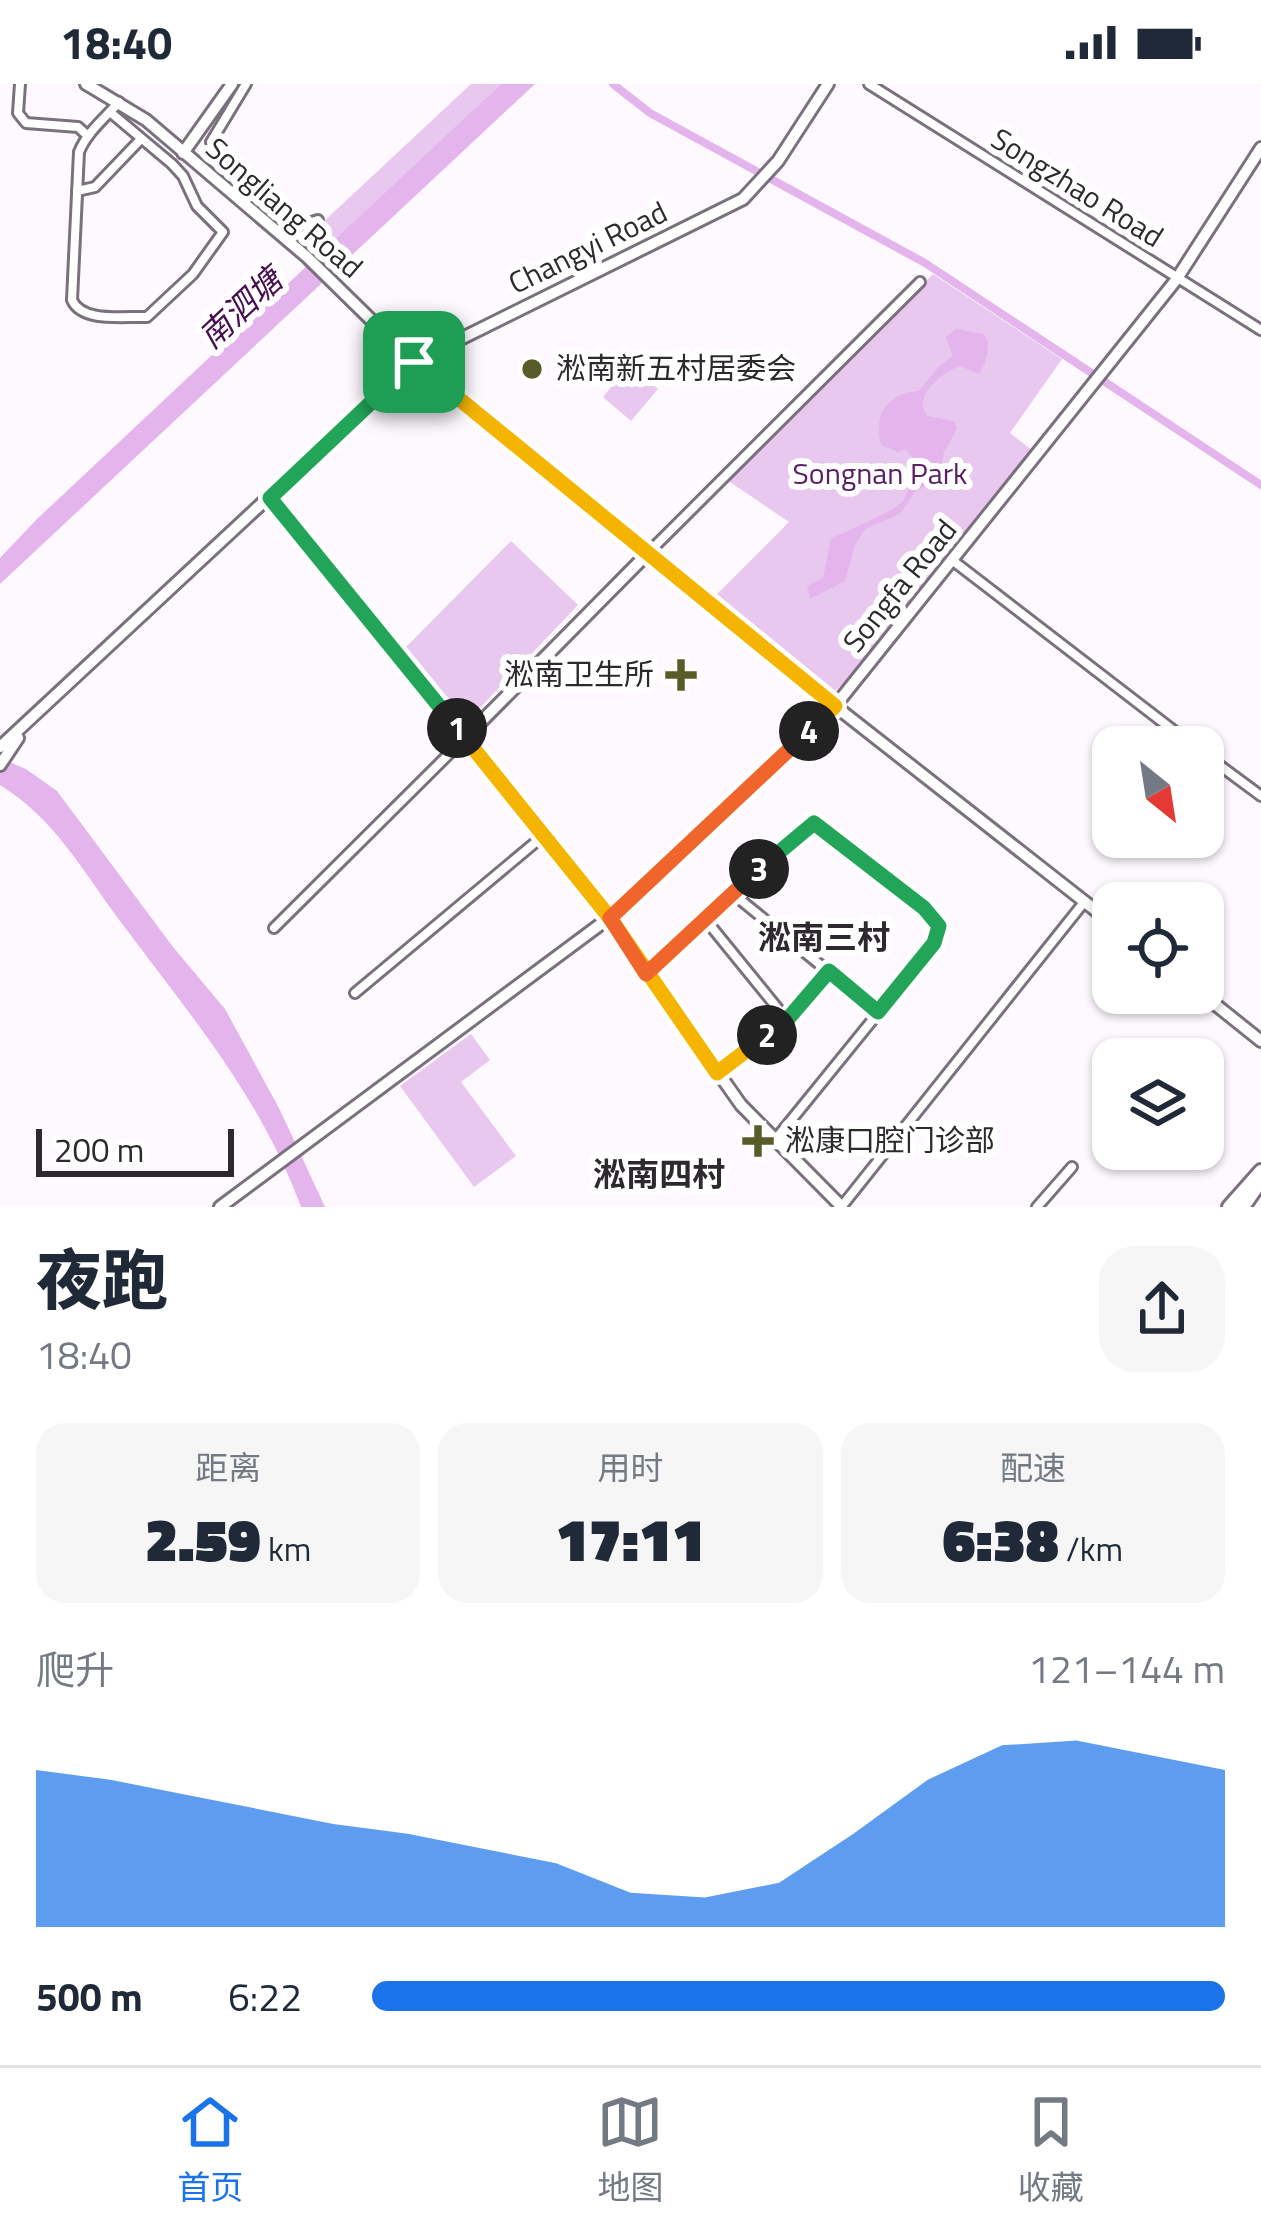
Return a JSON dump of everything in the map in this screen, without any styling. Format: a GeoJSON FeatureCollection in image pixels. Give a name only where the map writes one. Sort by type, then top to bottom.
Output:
{"type":"FeatureCollection","features":[{"type":"Feature","properties":{"kind":"main road"},"geometry":{"type":"LineString","coordinates":[[1229,1207],[1261,1171]]}},
{"type":"Feature","properties":{"kind":"main road"},"geometry":{"type":"LineString","coordinates":[[1243,1207],[1261,1180]]}},
{"type":"Feature","properties":{"kind":"street"},"geometry":{"type":"LineString","coordinates":[[20,84],[18,113],[26,123],[78,128],[88,136]]}},
{"type":"Feature","properties":{"kind":"street","name":"Songliang Road"},"geometry":{"type":"LineString","coordinates":[[86,84],[106,89],[114,107],[183,153],[308,257],[414,362],[835,706],[1092,907]]}},
{"type":"Feature","properties":{"kind":"street"},"geometry":{"type":"LineString","coordinates":[[183,153],[232,84]]}},
{"type":"Feature","properties":{"kind":"street"},"geometry":{"type":"LineString","coordinates":[[246,84],[211,142],[216,156],[303,225],[318,220]]}},
{"type":"Feature","properties":{"kind":"street","name":"Changyi Road"},"geometry":{"type":"LineString","coordinates":[[2,756],[27,725],[414,362],[743,199],[772,168],[828,84]]}},
{"type":"Feature","properties":{"kind":"street","name":"Songzhao Road"},"geometry":{"type":"LineString","coordinates":[[868,84],[1261,330]]}},
{"type":"Feature","properties":{"kind":"street"},"geometry":{"type":"LineString","coordinates":[[114,107],[141,139],[184,176],[191,197],[223,232],[193,274],[150,316],[86,314],[72,300],[79,152],[114,107]]}},
{"type":"Feature","properties":{"kind":"street"},"geometry":{"type":"LineString","coordinates":[[76,191],[95,187],[141,139]]}},
{"type":"Feature","properties":{"kind":"street","name":"Songfa Road"},"geometry":{"type":"LineString","coordinates":[[220,1207],[610,918],[835,706],[1176,280],[1261,148]]}},
{"type":"Feature","properties":{"kind":"street"},"geometry":{"type":"LineString","coordinates":[[274,928],[920,282]]}},
{"type":"Feature","properties":{"kind":"street"},"geometry":{"type":"LineString","coordinates":[[270,498],[610,918],[717,1073],[842,1207],[1085,901]]}},
{"type":"Feature","properties":{"kind":"street"},"geometry":{"type":"LineString","coordinates":[[952,560],[1169,726]]}},
{"type":"Feature","properties":{"kind":"street"},"geometry":{"type":"LineString","coordinates":[[1224,769],[1261,796]]}},
{"type":"Feature","properties":{"kind":"street"},"geometry":{"type":"LineString","coordinates":[[646,974],[814,823],[924,908],[939,926],[934,943],[775,1140]]}},
{"type":"Feature","properties":{"kind":"street"},"geometry":{"type":"LineString","coordinates":[[355,993],[543,836]]}},
{"type":"Feature","properties":{"kind":"street"},"geometry":{"type":"LineString","coordinates":[[732,893],[878,1012]]}},
{"type":"Feature","properties":{"kind":"street"},"geometry":{"type":"LineString","coordinates":[[705,919],[787,1020]]}},
{"type":"Feature","properties":{"kind":"street"},"geometry":{"type":"LineString","coordinates":[[717,1073],[787,1020],[829,971]]}},
{"type":"Feature","properties":{"kind":"street"},"geometry":{"type":"LineString","coordinates":[[1224,1011],[1261,1041]]}},
{"type":"Feature","properties":{"kind":"street"},"geometry":{"type":"LineString","coordinates":[[1037,1207],[1072,1167]]}},
{"type":"Feature","properties":{"kind":"green space"},"geometry":{"type":"Polygon","coordinates":[[[471,84],[501,84],[322,254],[305,239],[471,84]]]}},
{"type":"Feature","properties":{"kind":"green space","name":"Songnan Park"},"geometry":{"type":"Polygon","coordinates":[[[933,274],[1062,359],[1010,433],[1032,450],[835,691],[715,596],[789,522],[727,480],[933,274]]]}},
{"type":"Feature","properties":{"kind":"green space"},"geometry":{"type":"Polygon","coordinates":[[[629,365],[658,389],[631,421],[603,397],[629,365]]]}},
{"type":"Feature","properties":{"kind":"green space"},"geometry":{"type":"Polygon","coordinates":[[[511,541],[578,605],[476,712],[458,714],[403,650],[511,541]]]}},
{"type":"Feature","properties":{"kind":"green space"},"geometry":{"type":"Polygon","coordinates":[[[471,1034],[490,1060],[461,1082],[516,1156],[474,1187],[400,1086],[471,1034]]]}},
{"type":"Feature","properties":{"kind":"shaded area"},"geometry":{"type":"Polygon","coordinates":[[[501,84],[535,84],[0,584],[0,558],[36,520],[501,84]]]}},
{"type":"Feature","properties":{"kind":"shaded area"},"geometry":{"type":"Polygon","coordinates":[[[956,329],[984,334],[987,354],[979,374],[960,366],[926,393],[923,408],[927,416],[954,421],[957,429],[944,452],[938,481],[916,490],[900,514],[865,529],[845,581],[810,599],[807,586],[823,578],[831,538],[903,501],[919,464],[905,449],[898,452],[881,445],[881,415],[891,401],[919,391],[953,356],[946,337],[956,329]]]}},
{"type":"Feature","properties":{"kind":"shaded area"},"geometry":{"type":"Polygon","coordinates":[[[0,758],[57,791],[225,1009],[325,1207],[301,1207],[245,1093],[66,847],[36,813],[0,785],[0,758]]]}},
{"type":"Feature","properties":{"kind":"waterway"},"geometry":{"type":"LineString","coordinates":[[613,84],[650,113],[925,263],[1261,485]]}},
{"type":"Feature","properties":{"kind":"place","name":"淞南新五村居委会"},"geometry":{"type":"Point","coordinates":[532,369]}},
{"type":"Feature","properties":{"kind":"place","name":"淞南卫生所"},"geometry":{"type":"Point","coordinates":[681,675]}},
{"type":"Feature","properties":{"kind":"place","name":"淞康口腔门诊部"},"geometry":{"type":"Point","coordinates":[758,1141]}},
{"type":"Feature","properties":{"kind":"district","name":"淞南三村"},"geometry":{"type":"Point","coordinates":[824,937]}},
{"type":"Feature","properties":{"kind":"district","name":"淞南四村"},"geometry":{"type":"Point","coordinates":[659,1174]}},
{"type":"Feature","properties":{"kind":"route"},"geometry":{"type":"LineString","coordinates":[[414,362],[270,498],[610,918],[646,974],[717,1073],[787,1020],[829,971],[878,1012],[934,943],[939,926],[924,908],[814,823],[646,974],[616,928],[610,918],[835,706],[414,362]]}},
{"type":"Feature","properties":{"kind":"water label","name":"南泗塘"},"geometry":{"type":"Point","coordinates":[240,308]}}]}
